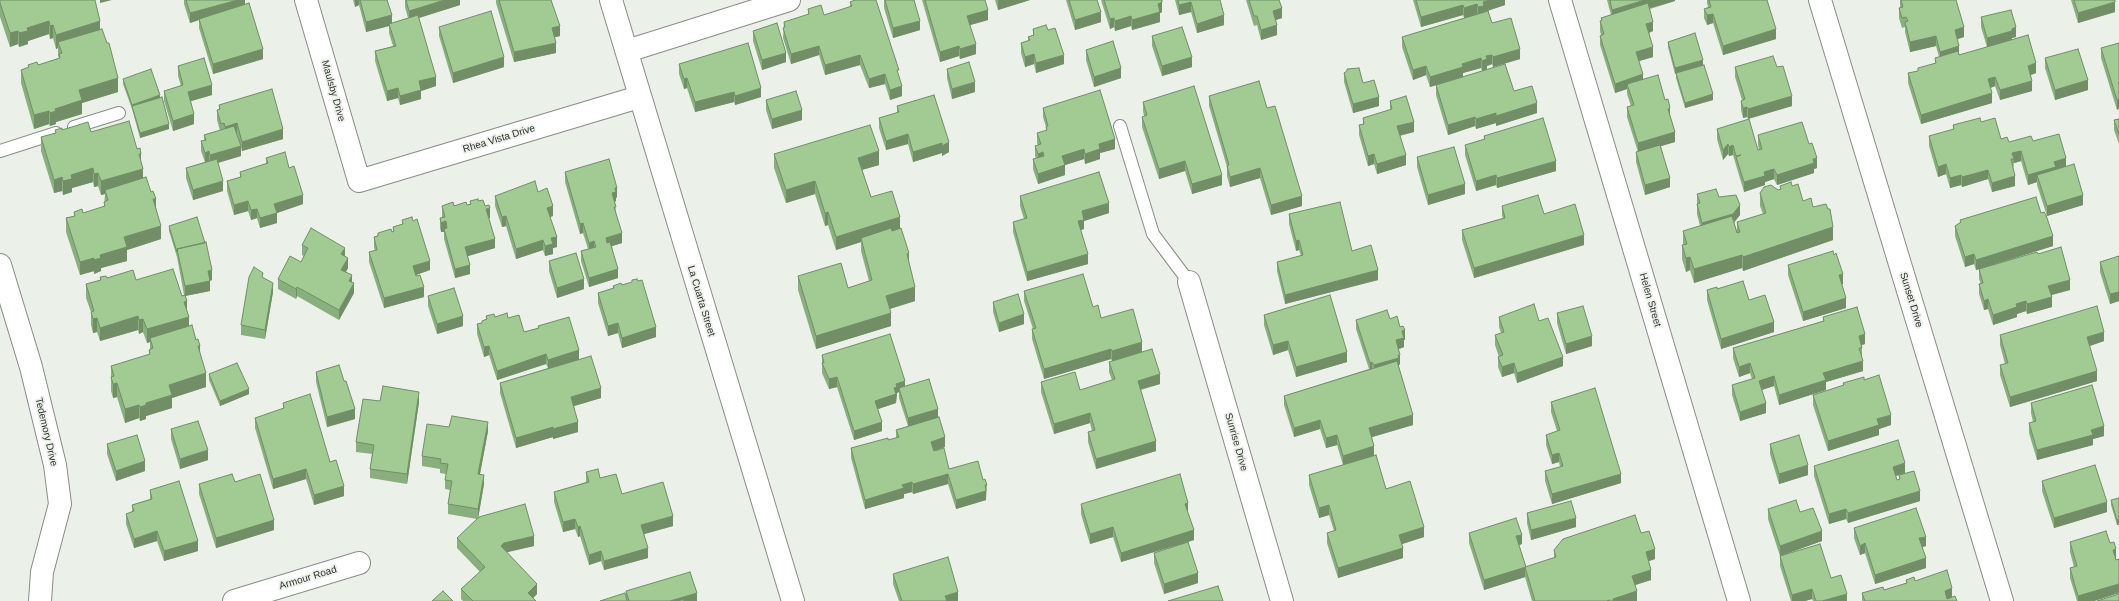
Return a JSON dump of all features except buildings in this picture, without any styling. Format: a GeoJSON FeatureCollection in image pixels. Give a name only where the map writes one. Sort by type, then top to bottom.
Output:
{"type":"FeatureCollection","features":[{"type":"Feature","properties":{"kind":"street","name":"Maulsby Drive"},"geometry":{"type":"LineString","coordinates":[[306,0],[359,181]]}},
{"type":"Feature","properties":{"kind":"street","name":"La Cuarta Street"},"geometry":{"type":"LineString","coordinates":[[612,0],[793,601]]}},
{"type":"Feature","properties":{"kind":"street"},"geometry":{"type":"LineString","coordinates":[[627,51],[789,0]]}},
{"type":"Feature","properties":{"kind":"street","name":"Helen Street"},"geometry":{"type":"LineString","coordinates":[[1560,0],[1739,601]]}},
{"type":"Feature","properties":{"kind":"street","name":"Sunset Drive"},"geometry":{"type":"LineString","coordinates":[[1820,0],[2002,601]]}},
{"type":"Feature","properties":{"kind":"street","name":"Rhea Vista Drive"},"geometry":{"type":"LineString","coordinates":[[359,181],[640,97]]}},
{"type":"Feature","properties":{"kind":"street","name":"Tedemory Drive"},"geometry":{"type":"LineString","coordinates":[[0,265],[31,367],[55,465],[60,504],[42,572],[40,601]]}},
{"type":"Feature","properties":{"kind":"street","name":"Sunrise Drive"},"geometry":{"type":"LineString","coordinates":[[1189,282],[1282,601]]}},
{"type":"Feature","properties":{"kind":"street","name":"Armour Road"},"geometry":{"type":"LineString","coordinates":[[234,601],[358,563]]}},
{"type":"Feature","properties":{"kind":"lane"},"geometry":{"type":"LineString","coordinates":[[0,151],[119,113]]}},
{"type":"Feature","properties":{"kind":"lane"},"geometry":{"type":"LineString","coordinates":[[1120,126],[1153,234],[1189,282]]}}]}
